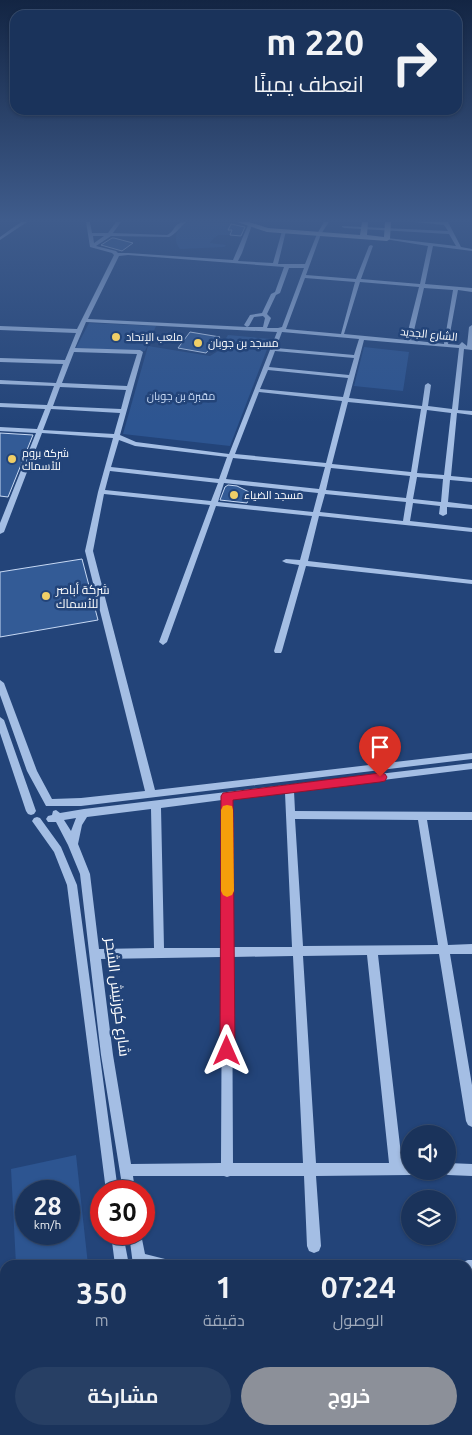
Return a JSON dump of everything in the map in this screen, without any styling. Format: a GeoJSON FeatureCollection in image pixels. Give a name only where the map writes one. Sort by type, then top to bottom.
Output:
{"type":"FeatureCollection","features":[{"type":"Feature","properties":{"kind":"street"},"geometry":{"type":"LineString","coordinates":[[0,532],[66,362],[100,289]]}},
{"type":"Feature","properties":{"kind":"street"},"geometry":{"type":"LineString","coordinates":[[264,314],[278,289]]}},
{"type":"Feature","properties":{"kind":"street"},"geometry":{"type":"LineString","coordinates":[[163,642],[256,390],[299,289]]}},
{"type":"Feature","properties":{"kind":"street"},"geometry":{"type":"LineString","coordinates":[[343,333],[356,289]]}},
{"type":"Feature","properties":{"kind":"street"},"geometry":{"type":"LineString","coordinates":[[409,339],[421,289]]}},
{"type":"Feature","properties":{"kind":"street"},"geometry":{"type":"LineString","coordinates":[[446,343],[456,289],[472,290]]}},
{"type":"Feature","properties":{"kind":"street"},"geometry":{"type":"LineString","coordinates":[[247,326],[252,316],[264,314]]}},
{"type":"Feature","properties":{"kind":"street"},"geometry":{"type":"LineString","coordinates":[[264,314],[268,318],[265,327]]}},
{"type":"Feature","properties":{"kind":"street","name":"الشارع الجديد"},"geometry":{"type":"LineString","coordinates":[[85,318],[265,327],[471,346]]}},
{"type":"Feature","properties":{"kind":"street","name":"الشارع الجديد"},"geometry":{"type":"LineString","coordinates":[[85,318],[343,333],[462,346]]}},
{"type":"Feature","properties":{"kind":"street"},"geometry":{"type":"LineString","coordinates":[[471,346],[472,327]]}},
{"type":"Feature","properties":{"kind":"street"},"geometry":{"type":"LineString","coordinates":[[0,328],[79,331]]}},
{"type":"Feature","properties":{"kind":"street"},"geometry":{"type":"LineString","coordinates":[[278,651],[362,337]]}},
{"type":"Feature","properties":{"kind":"street"},"geometry":{"type":"LineString","coordinates":[[443,514],[462,346]]}},
{"type":"Feature","properties":{"kind":"street"},"geometry":{"type":"LineString","coordinates":[[272,349],[357,356]]}},
{"type":"Feature","properties":{"kind":"street"},"geometry":{"type":"LineString","coordinates":[[72,350],[140,352],[100,492],[89,551],[151,794]]}},
{"type":"Feature","properties":{"kind":"street"},"geometry":{"type":"LineString","coordinates":[[0,360],[66,362]]}},
{"type":"Feature","properties":{"kind":"street"},"geometry":{"type":"LineString","coordinates":[[265,368],[352,377]]}},
{"type":"Feature","properties":{"kind":"street"},"geometry":{"type":"LineString","coordinates":[[0,382],[130,388]]}},
{"type":"Feature","properties":{"kind":"street"},"geometry":{"type":"LineString","coordinates":[[406,523],[428,385]]}},
{"type":"Feature","properties":{"kind":"street"},"geometry":{"type":"LineString","coordinates":[[256,390],[472,413]]}},
{"type":"Feature","properties":{"kind":"street"},"geometry":{"type":"LineString","coordinates":[[0,405],[124,411]]}},
{"type":"Feature","properties":{"kind":"street"},"geometry":{"type":"LineString","coordinates":[[0,429],[116,436],[135,444],[231,456],[472,480]]}},
{"type":"Feature","properties":{"kind":"street"},"geometry":{"type":"LineString","coordinates":[[107,469],[472,506]]}},
{"type":"Feature","properties":{"kind":"street"},"geometry":{"type":"LineString","coordinates":[[100,492],[472,530]]}},
{"type":"Feature","properties":{"kind":"street"},"geometry":{"type":"LineString","coordinates":[[286,561],[472,582]]}},
{"type":"Feature","properties":{"kind":"street","name":"شارع كورنيش الشحر"},"geometry":{"type":"LineString","coordinates":[[0,683],[32,771],[73,844],[86,879],[107,1055],[127,1180]]}},
{"type":"Feature","properties":{"kind":"street"},"geometry":{"type":"LineString","coordinates":[[0,720],[34,816],[58,850],[72,885],[111,1180]]}},
{"type":"Feature","properties":{"kind":"street"},"geometry":{"type":"LineString","coordinates":[[34,816],[44,822],[53,811],[151,794],[472,756]]}},
{"type":"Feature","properties":{"kind":"street"},"geometry":{"type":"LineString","coordinates":[[34,816],[38,804],[53,811],[84,813],[472,766]]}},
{"type":"Feature","properties":{"kind":"street"},"geometry":{"type":"LineString","coordinates":[[289,789],[299,951],[308,1170],[314,1246]]}},
{"type":"Feature","properties":{"kind":"street"},"geometry":{"type":"LineString","coordinates":[[227,796],[227,1171]]}},
{"type":"Feature","properties":{"kind":"street"},"geometry":{"type":"LineString","coordinates":[[156,805],[159,952]]}},
{"type":"Feature","properties":{"kind":"street"},"geometry":{"type":"LineString","coordinates":[[73,844],[75,832],[84,813]]}},
{"type":"Feature","properties":{"kind":"street"},"geometry":{"type":"LineString","coordinates":[[291,815],[472,816]]}},
{"type":"Feature","properties":{"kind":"street"},"geometry":{"type":"LineString","coordinates":[[422,816],[472,1121]]}},
{"type":"Feature","properties":{"kind":"street"},"geometry":{"type":"LineString","coordinates":[[95,954],[472,949]]}},
{"type":"Feature","properties":{"kind":"street"},"geometry":{"type":"LineString","coordinates":[[372,950],[396,1169]]}},
{"type":"Feature","properties":{"kind":"street"},"geometry":{"type":"LineString","coordinates":[[95,1058],[107,1055]]}},
{"type":"Feature","properties":{"kind":"street"},"geometry":{"type":"LineString","coordinates":[[126,1170],[401,1169]]}},
{"type":"Feature","properties":{"kind":"street"},"geometry":{"type":"LineString","coordinates":[[456,1169],[472,1170]]}},
{"type":"Feature","properties":{"kind":"street"},"geometry":{"type":"LineString","coordinates":[[119,1245],[121,1260]]}},
{"type":"Feature","properties":{"kind":"street"},"geometry":{"type":"LineString","coordinates":[[137,1245],[139,1260]]}},
{"type":"Feature","properties":{"kind":"green space","name":"ملعب الإتحاد"},"geometry":{"type":"Polygon","coordinates":[[[89,323],[156,326],[145,351],[76,348],[89,323]]]}},
{"type":"Feature","properties":{"kind":"green space","name":"مقبرة بن جوبان"},"geometry":{"type":"Polygon","coordinates":[[[228,335],[271,339],[230,446],[123,434],[148,346],[210,356],[218,351],[228,335]]]}},
{"type":"Feature","properties":{"kind":"green space"},"geometry":{"type":"Polygon","coordinates":[[[364,347],[409,352],[403,391],[354,386],[364,347]]]}},
{"type":"Feature","properties":{"kind":"green space"},"geometry":{"type":"Polygon","coordinates":[[[76,1155],[79,1180],[15,1180],[15,1245],[80,1245],[80,1192],[87,1260],[16,1260],[11,1169],[76,1155]]]}},
{"type":"Feature","properties":{"kind":"building","name":"مسجد بن جوبان"},"geometry":{"type":"Polygon","coordinates":[[[190,332],[220,337],[206,353],[178,348],[190,332]]]}},
{"type":"Feature","properties":{"kind":"building","name":"شركة بروم للأسماك"},"geometry":{"type":"Polygon","coordinates":[[[0,433],[33,435],[8,497],[0,496],[0,433]]]}},
{"type":"Feature","properties":{"kind":"building","name":"مسجد الضياء"},"geometry":{"type":"Polygon","coordinates":[[[228,485],[237,486],[251,493],[247,503],[220,500],[225,487],[228,485]]]}},
{"type":"Feature","properties":{"kind":"building","name":"شركة أباصر للأسماك"},"geometry":{"type":"Polygon","coordinates":[[[82,559],[98,620],[0,637],[0,572],[82,559]]]}},
{"type":"Feature","properties":{"kind":"slow traffic"},"geometry":{"type":"LineString","coordinates":[[227,810],[227,891]]}},
{"type":"Feature","properties":{"kind":"place","name":"ملعب الإتحاد"},"geometry":{"type":"Point","coordinates":[116,337]}},
{"type":"Feature","properties":{"kind":"place","name":"مسجد بن جوبان"},"geometry":{"type":"Point","coordinates":[198,343]}},
{"type":"Feature","properties":{"kind":"place","name":"شركة بروم للأسماك"},"geometry":{"type":"Point","coordinates":[12,459]}},
{"type":"Feature","properties":{"kind":"place","name":"مسجد الضياء"},"geometry":{"type":"Point","coordinates":[234,495]}},
{"type":"Feature","properties":{"kind":"place","name":"شركة أباصر للأسماك"},"geometry":{"type":"Point","coordinates":[46,596]}},
{"type":"Feature","properties":{"kind":"route"},"geometry":{"type":"LineString","coordinates":[[227,1051],[227,796],[380,777]]}}]}
